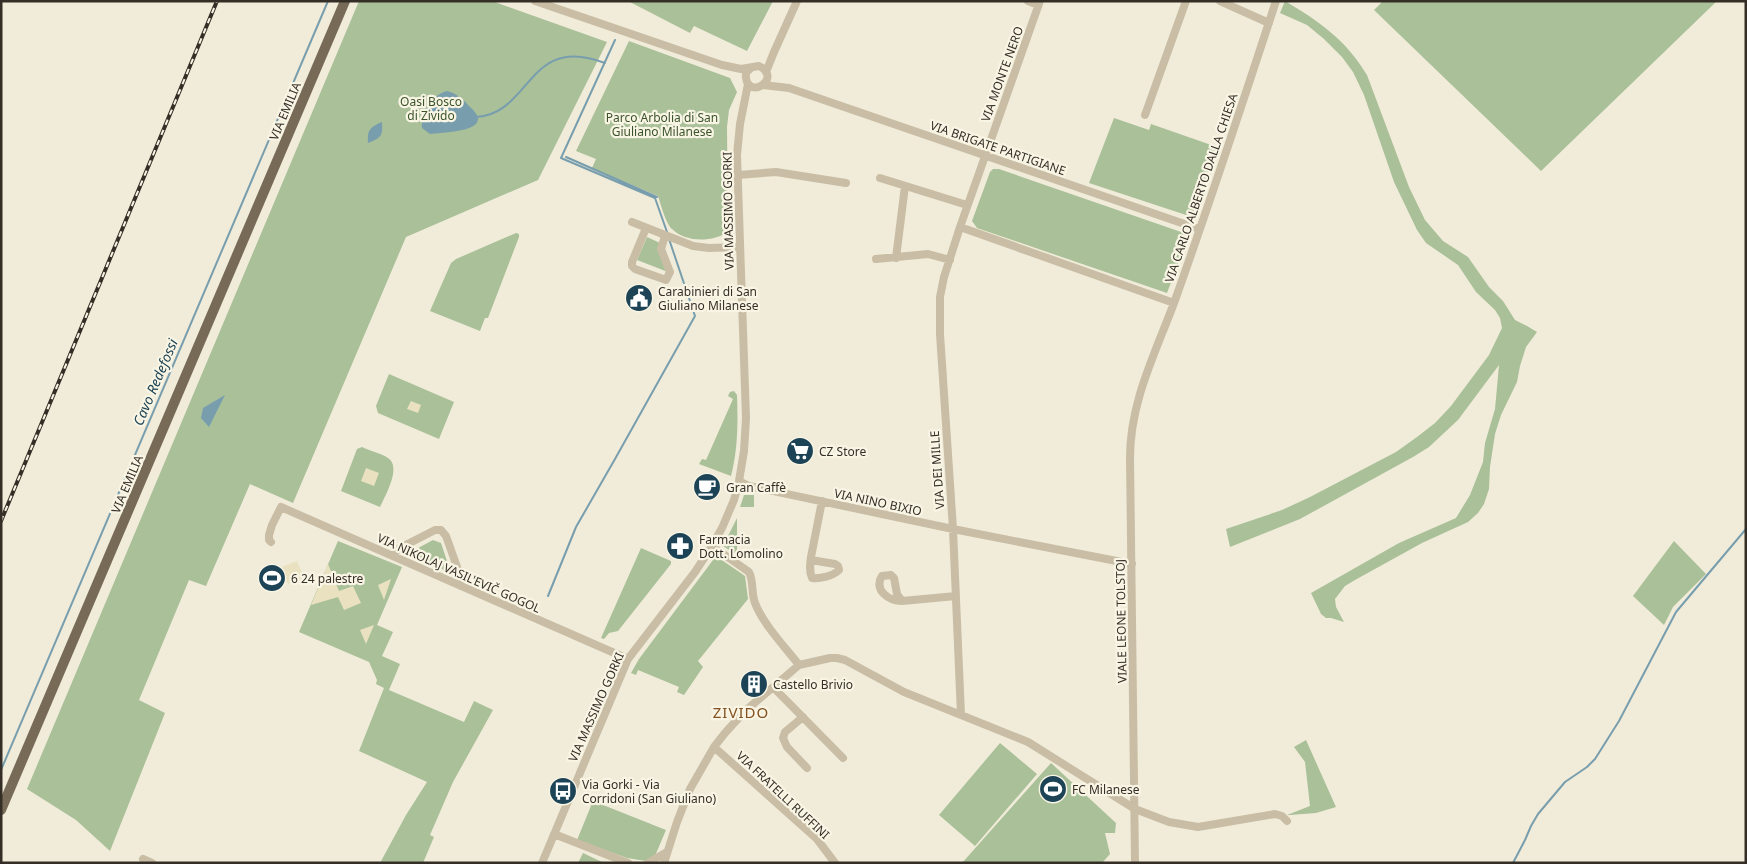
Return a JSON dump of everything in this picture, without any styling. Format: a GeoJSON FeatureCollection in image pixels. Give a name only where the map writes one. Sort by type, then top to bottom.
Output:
{"type":"FeatureCollection","features":[{"type":"Feature","properties":{"kind":"main road","name":"VIA EMILIA"},"geometry":{"type":"LineString","coordinates":[[1,810],[345,1]]}},
{"type":"Feature","properties":{"kind":"street"},"geometry":{"type":"LineString","coordinates":[[536,1],[735,68],[760,66],[774,52]]}},
{"type":"Feature","properties":{"kind":"street"},"geometry":{"type":"LineString","coordinates":[[722,65],[747,81],[761,87],[767,79],[774,52],[797,1]]}},
{"type":"Feature","properties":{"kind":"street"},"geometry":{"type":"LineString","coordinates":[[1028,1],[1039,3]]}},
{"type":"Feature","properties":{"kind":"street"},"geometry":{"type":"LineString","coordinates":[[1145,115],[1186,1]]}},
{"type":"Feature","properties":{"kind":"street"},"geometry":{"type":"LineString","coordinates":[[1220,1],[1269,23]]}},
{"type":"Feature","properties":{"kind":"street","name":"VIA CARLO ALBERTO DALLA CHIESA"},"geometry":{"type":"LineString","coordinates":[[1144,380],[1174,303],[1276,1]]}},
{"type":"Feature","properties":{"kind":"street","name":"VIA MONTE NERO"},"geometry":{"type":"LineString","coordinates":[[985,155],[1039,3]]}},
{"type":"Feature","properties":{"kind":"street"},"geometry":{"type":"LineString","coordinates":[[760,66],[767,74]]}},
{"type":"Feature","properties":{"kind":"street"},"geometry":{"type":"LineString","coordinates":[[747,81],[746,73],[750,68]]}},
{"type":"Feature","properties":{"kind":"street","name":"VIA BRIGATE PARTIGIANE"},"geometry":{"type":"LineString","coordinates":[[767,74],[789,88]]}},
{"type":"Feature","properties":{"kind":"street","name":"VIA MASSIMO GORKI"},"geometry":{"type":"LineString","coordinates":[[542,863],[628,659],[695,572],[712,546],[728,514],[739,482],[744,451],[746,418],[738,141],[747,81]]}},
{"type":"Feature","properties":{"kind":"street","name":"VIA BRIGATE PARTIGIANE"},"geometry":{"type":"LineString","coordinates":[[761,87],[773,85],[789,88],[1199,229]]}},
{"type":"Feature","properties":{"kind":"street","name":"VIA MASSIMO GORKI"},"geometry":{"type":"LineString","coordinates":[[744,106],[751,94],[761,87]]}},
{"type":"Feature","properties":{"kind":"street","name":"VIA DEI MILLE"},"geometry":{"type":"LineString","coordinates":[[961,714],[953,529],[939,321],[942,289],[950,260],[985,155]]}},
{"type":"Feature","properties":{"kind":"street"},"geometry":{"type":"LineString","coordinates":[[738,175],[776,172],[846,183]]}},
{"type":"Feature","properties":{"kind":"street"},"geometry":{"type":"LineString","coordinates":[[880,178],[967,205]]}},
{"type":"Feature","properties":{"kind":"street"},"geometry":{"type":"LineString","coordinates":[[896,258],[905,186]]}},
{"type":"Feature","properties":{"kind":"street"},"geometry":{"type":"LineString","coordinates":[[632,222],[676,241],[702,248],[740,247]]}},
{"type":"Feature","properties":{"kind":"street"},"geometry":{"type":"LineString","coordinates":[[960,227],[1174,303]]}},
{"type":"Feature","properties":{"kind":"street"},"geometry":{"type":"LineString","coordinates":[[646,228],[632,266],[635,269],[666,280],[669,278],[670,272],[662,252],[665,236]]}},
{"type":"Feature","properties":{"kind":"street"},"geometry":{"type":"LineString","coordinates":[[876,259],[928,254],[950,260]]}},
{"type":"Feature","properties":{"kind":"street","name":"VIALE LEONE TOLSTOJ"},"geometry":{"type":"LineString","coordinates":[[1135,863],[1130,447],[1135,408],[1144,380]]}},
{"type":"Feature","properties":{"kind":"street","name":"VIA NINO BIXIO"},"geometry":{"type":"LineString","coordinates":[[739,482],[749,486],[953,529],[1132,564]]}},
{"type":"Feature","properties":{"kind":"street"},"geometry":{"type":"LineString","coordinates":[[811,560],[822,501]]}},
{"type":"Feature","properties":{"kind":"street","name":"VIA NIKOLAJ VASIL'EVIČ GOGOL"},"geometry":{"type":"LineString","coordinates":[[271,542],[269,535],[281,507],[628,659]]}},
{"type":"Feature","properties":{"kind":"street"},"geometry":{"type":"LineString","coordinates":[[393,556],[398,549],[435,530],[442,530],[446,536],[462,581],[460,586]]}},
{"type":"Feature","properties":{"kind":"street"},"geometry":{"type":"LineString","coordinates":[[712,546],[749,572],[753,600],[758,611],[799,665]]}},
{"type":"Feature","properties":{"kind":"street"},"geometry":{"type":"LineString","coordinates":[[902,601],[956,596]]}},
{"type":"Feature","properties":{"kind":"street"},"geometry":{"type":"LineString","coordinates":[[664,863],[684,804],[698,774],[714,747],[731,726],[799,665],[822,659],[837,658],[904,692],[1004,731],[1036,746],[1135,810],[1169,822],[1188,826],[1214,825],[1275,814],[1282,816],[1287,822]]}},
{"type":"Feature","properties":{"kind":"street"},"geometry":{"type":"LineString","coordinates":[[774,687],[843,758]]}},
{"type":"Feature","properties":{"kind":"street"},"geometry":{"type":"LineString","coordinates":[[803,717],[785,732],[783,738],[787,747],[807,768]]}},
{"type":"Feature","properties":{"kind":"street","name":"VIA FRATELLI RUFFINI"},"geometry":{"type":"LineString","coordinates":[[714,747],[814,835],[835,863]]}},
{"type":"Feature","properties":{"kind":"street"},"geometry":{"type":"LineString","coordinates":[[554,834],[628,863]]}},
{"type":"Feature","properties":{"kind":"street"},"geometry":{"type":"LineString","coordinates":[[648,863],[667,852]]}},
{"type":"Feature","properties":{"kind":"street"},"geometry":{"type":"LineString","coordinates":[[143,859],[152,863]]}},
{"type":"Feature","properties":{"kind":"green space","name":"Oasi Bosco di Zivido"},"geometry":{"type":"Polygon","coordinates":[[[359,1],[492,1],[607,42],[538,180],[406,237],[293,503],[250,484],[206,586],[189,580],[139,700],[165,713],[110,851],[76,820],[27,789],[359,1]]]}},
{"type":"Feature","properties":{"kind":"green space"},"geometry":{"type":"Polygon","coordinates":[[[628,1],[773,1],[747,51],[694,26],[690,33],[628,1]]]}},
{"type":"Feature","properties":{"kind":"green space"},"geometry":{"type":"Polygon","coordinates":[[[1285,1],[1331,32],[1359,62],[1367,75],[1409,187],[1425,220],[1443,241],[1468,257],[1489,287],[1503,301],[1515,320],[1537,332],[1526,347],[1517,382],[1501,415],[1495,434],[1489,489],[1484,504],[1468,522],[1422,543],[1345,586],[1335,599],[1336,607],[1344,622],[1326,618],[1321,614],[1311,593],[1399,543],[1456,518],[1470,495],[1483,462],[1485,443],[1495,409],[1499,365],[1458,420],[1429,447],[1413,457],[1300,519],[1230,547],[1226,529],[1282,510],[1310,497],[1396,452],[1417,437],[1435,423],[1451,406],[1489,355],[1502,328],[1500,318],[1495,310],[1476,292],[1458,265],[1426,243],[1417,230],[1394,182],[1364,95],[1353,72],[1342,57],[1307,25],[1280,13],[1285,1]]]}},
{"type":"Feature","properties":{"kind":"green space"},"geometry":{"type":"Polygon","coordinates":[[[1383,1],[1717,1],[1541,171],[1374,10],[1383,1]]]}},
{"type":"Feature","properties":{"kind":"green space","name":"Parco Arbolia di San Giuliano Milanese"},"geometry":{"type":"Polygon","coordinates":[[[629,41],[730,78],[737,92],[729,110],[727,127],[728,232],[722,235],[700,240],[678,234],[668,223],[658,196],[592,168],[596,159],[576,151],[629,41]]]}},
{"type":"Feature","properties":{"kind":"green space"},"geometry":{"type":"Polygon","coordinates":[[[1114,118],[1149,130],[1151,124],[1217,147],[1195,210],[1190,215],[1089,183],[1114,118]]]}},
{"type":"Feature","properties":{"kind":"green space"},"geometry":{"type":"Polygon","coordinates":[[[993,169],[999,169],[1184,233],[1187,241],[1167,293],[977,228],[972,221],[990,172],[993,169]]]}},
{"type":"Feature","properties":{"kind":"green space"},"geometry":{"type":"Polygon","coordinates":[[[516,233],[519,234],[519,237],[488,318],[485,318],[480,331],[430,311],[451,263],[456,259],[516,233]]]}},
{"type":"Feature","properties":{"kind":"green space"},"geometry":{"type":"Polygon","coordinates":[[[647,237],[660,243],[668,272],[637,260],[647,237]]]}},
{"type":"Feature","properties":{"kind":"green space"},"geometry":{"type":"Polygon","coordinates":[[[389,374],[454,402],[439,439],[378,413],[376,406],[389,374]]]}},
{"type":"Feature","properties":{"kind":"green space"},"geometry":{"type":"Polygon","coordinates":[[[734,391],[737,395],[737,425],[735,456],[731,476],[699,464],[702,459],[706,460],[733,399],[728,396],[730,392],[734,391]]]}},
{"type":"Feature","properties":{"kind":"green space"},"geometry":{"type":"Polygon","coordinates":[[[362,447],[385,456],[392,462],[393,475],[380,507],[341,491],[357,449],[362,447]]]}},
{"type":"Feature","properties":{"kind":"green space"},"geometry":{"type":"Polygon","coordinates":[[[744,495],[754,495],[754,507],[740,507],[744,495]]]}},
{"type":"Feature","properties":{"kind":"green space"},"geometry":{"type":"Polygon","coordinates":[[[737,518],[737,554],[746,555],[745,560],[723,546],[737,518]]]}},
{"type":"Feature","properties":{"kind":"green space"},"geometry":{"type":"Polygon","coordinates":[[[433,540],[441,543],[451,573],[407,554],[433,540]]]}},
{"type":"Feature","properties":{"kind":"green space"},"geometry":{"type":"Polygon","coordinates":[[[338,541],[402,567],[377,625],[393,632],[382,656],[400,664],[389,690],[464,722],[474,701],[493,710],[453,782],[430,835],[434,837],[423,863],[380,863],[406,815],[427,782],[359,751],[384,688],[376,684],[377,680],[369,662],[299,632],[338,541]]]}},
{"type":"Feature","properties":{"kind":"green space"},"geometry":{"type":"Polygon","coordinates":[[[1674,541],[1706,574],[1673,607],[1664,625],[1633,596],[1674,541]]]}},
{"type":"Feature","properties":{"kind":"green space"},"geometry":{"type":"Polygon","coordinates":[[[641,548],[671,561],[671,564],[618,631],[609,633],[604,639],[601,638],[641,548]]]}},
{"type":"Feature","properties":{"kind":"green space"},"geometry":{"type":"Polygon","coordinates":[[[716,556],[745,576],[748,599],[698,661],[703,667],[684,695],[677,692],[679,687],[638,670],[636,675],[631,673],[639,659],[716,556]]]}},
{"type":"Feature","properties":{"kind":"green space"},"geometry":{"type":"Polygon","coordinates":[[[1306,740],[1336,807],[1316,813],[1287,815],[1310,806],[1305,762],[1294,747],[1306,740]]]}},
{"type":"Feature","properties":{"kind":"green space"},"geometry":{"type":"Polygon","coordinates":[[[1000,743],[1037,774],[975,846],[939,815],[1000,743]]]}},
{"type":"Feature","properties":{"kind":"green space","name":"FC Milanese"},"geometry":{"type":"Polygon","coordinates":[[[1051,763],[1116,823],[1115,833],[1105,833],[1110,854],[1102,863],[962,863],[1051,763]]]}},
{"type":"Feature","properties":{"kind":"green space"},"geometry":{"type":"Polygon","coordinates":[[[593,801],[666,830],[655,856],[646,861],[627,858],[577,840],[593,801]]]}},
{"type":"Feature","properties":{"kind":"green space"},"geometry":{"type":"Polygon","coordinates":[[[583,853],[604,863],[578,863],[583,853]]]}},
{"type":"Feature","properties":{"kind":"shaded area"},"geometry":{"type":"Polygon","coordinates":[[[411,401],[421,405],[418,413],[407,409],[411,401]]]}},
{"type":"Feature","properties":{"kind":"shaded area"},"geometry":{"type":"Polygon","coordinates":[[[366,468],[379,473],[374,486],[361,481],[366,468]]]}},
{"type":"Feature","properties":{"kind":"shaded area"},"geometry":{"type":"Polygon","coordinates":[[[297,561],[304,578],[288,584],[282,567],[297,561]]]}},
{"type":"Feature","properties":{"kind":"shaded area"},"geometry":{"type":"Polygon","coordinates":[[[328,564],[339,591],[353,586],[361,603],[344,610],[338,597],[311,605],[328,564]]]}},
{"type":"Feature","properties":{"kind":"shaded area"},"geometry":{"type":"Polygon","coordinates":[[[391,579],[384,600],[378,585],[391,579]]]}},
{"type":"Feature","properties":{"kind":"shaded area"},"geometry":{"type":"Polygon","coordinates":[[[374,625],[366,644],[360,630],[374,625]]]}},
{"type":"Feature","properties":{"kind":"water"},"geometry":{"type":"Polygon","coordinates":[[[447,91],[457,95],[465,102],[477,115],[478,121],[466,129],[430,134],[422,128],[425,110],[432,100],[447,91]]]}},
{"type":"Feature","properties":{"kind":"water"},"geometry":{"type":"Polygon","coordinates":[[[382,122],[380,136],[368,143],[370,130],[382,122]]]}},
{"type":"Feature","properties":{"kind":"water"},"geometry":{"type":"Polygon","coordinates":[[[225,395],[209,427],[201,418],[203,408],[225,395]]]}},
{"type":"Feature","properties":{"kind":"waterway","name":"Cavo Redefossi"},"geometry":{"type":"LineString","coordinates":[[1,770],[328,1]]}},
{"type":"Feature","properties":{"kind":"waterway"},"geometry":{"type":"LineString","coordinates":[[615,40],[561,158],[655,198],[667,232]]}},
{"type":"Feature","properties":{"kind":"waterway"},"geometry":{"type":"LineString","coordinates":[[476,117],[494,113],[509,103],[545,66],[560,58],[579,57],[605,63]]}},
{"type":"Feature","properties":{"kind":"waterway"},"geometry":{"type":"LineString","coordinates":[[566,157],[657,197]]}},
{"type":"Feature","properties":{"kind":"waterway"},"geometry":{"type":"LineString","coordinates":[[548,596],[576,527],[695,316],[669,239]]}},
{"type":"Feature","properties":{"kind":"waterway"},"geometry":{"type":"LineString","coordinates":[[1513,863],[1538,814],[1565,782],[1595,759],[1619,721],[1676,612],[1746,529]]}},
{"type":"Feature","properties":{"kind":"railway"},"geometry":{"type":"LineString","coordinates":[[1,521],[217,1]]}},
{"type":"Feature","properties":{"kind":"place","name":"Carabinieri di San Giuliano Milanese"},"geometry":{"type":"Point","coordinates":[639,298]}},
{"type":"Feature","properties":{"kind":"place","name":"CZ Store"},"geometry":{"type":"Point","coordinates":[800,451]}},
{"type":"Feature","properties":{"kind":"place","name":"Gran Caffè"},"geometry":{"type":"Point","coordinates":[707,487]}},
{"type":"Feature","properties":{"kind":"place","name":"Farmacia Dott. Lomolino"},"geometry":{"type":"Point","coordinates":[680,546]}},
{"type":"Feature","properties":{"kind":"place","name":"6 24 palestre"},"geometry":{"type":"Point","coordinates":[272,578]}},
{"type":"Feature","properties":{"kind":"place","name":"Castello Brivio"},"geometry":{"type":"Point","coordinates":[754,684]}},
{"type":"Feature","properties":{"kind":"place","name":"FC Milanese"},"geometry":{"type":"Point","coordinates":[1053,789]}},
{"type":"Feature","properties":{"kind":"place","name":"Via Gorki - Via Corridoni (San Giuliano)"},"geometry":{"type":"Point","coordinates":[563,791]}},
{"type":"Feature","properties":{"kind":"district","name":"ZIVIDO"},"geometry":{"type":"Point","coordinates":[741,712]}}]}
